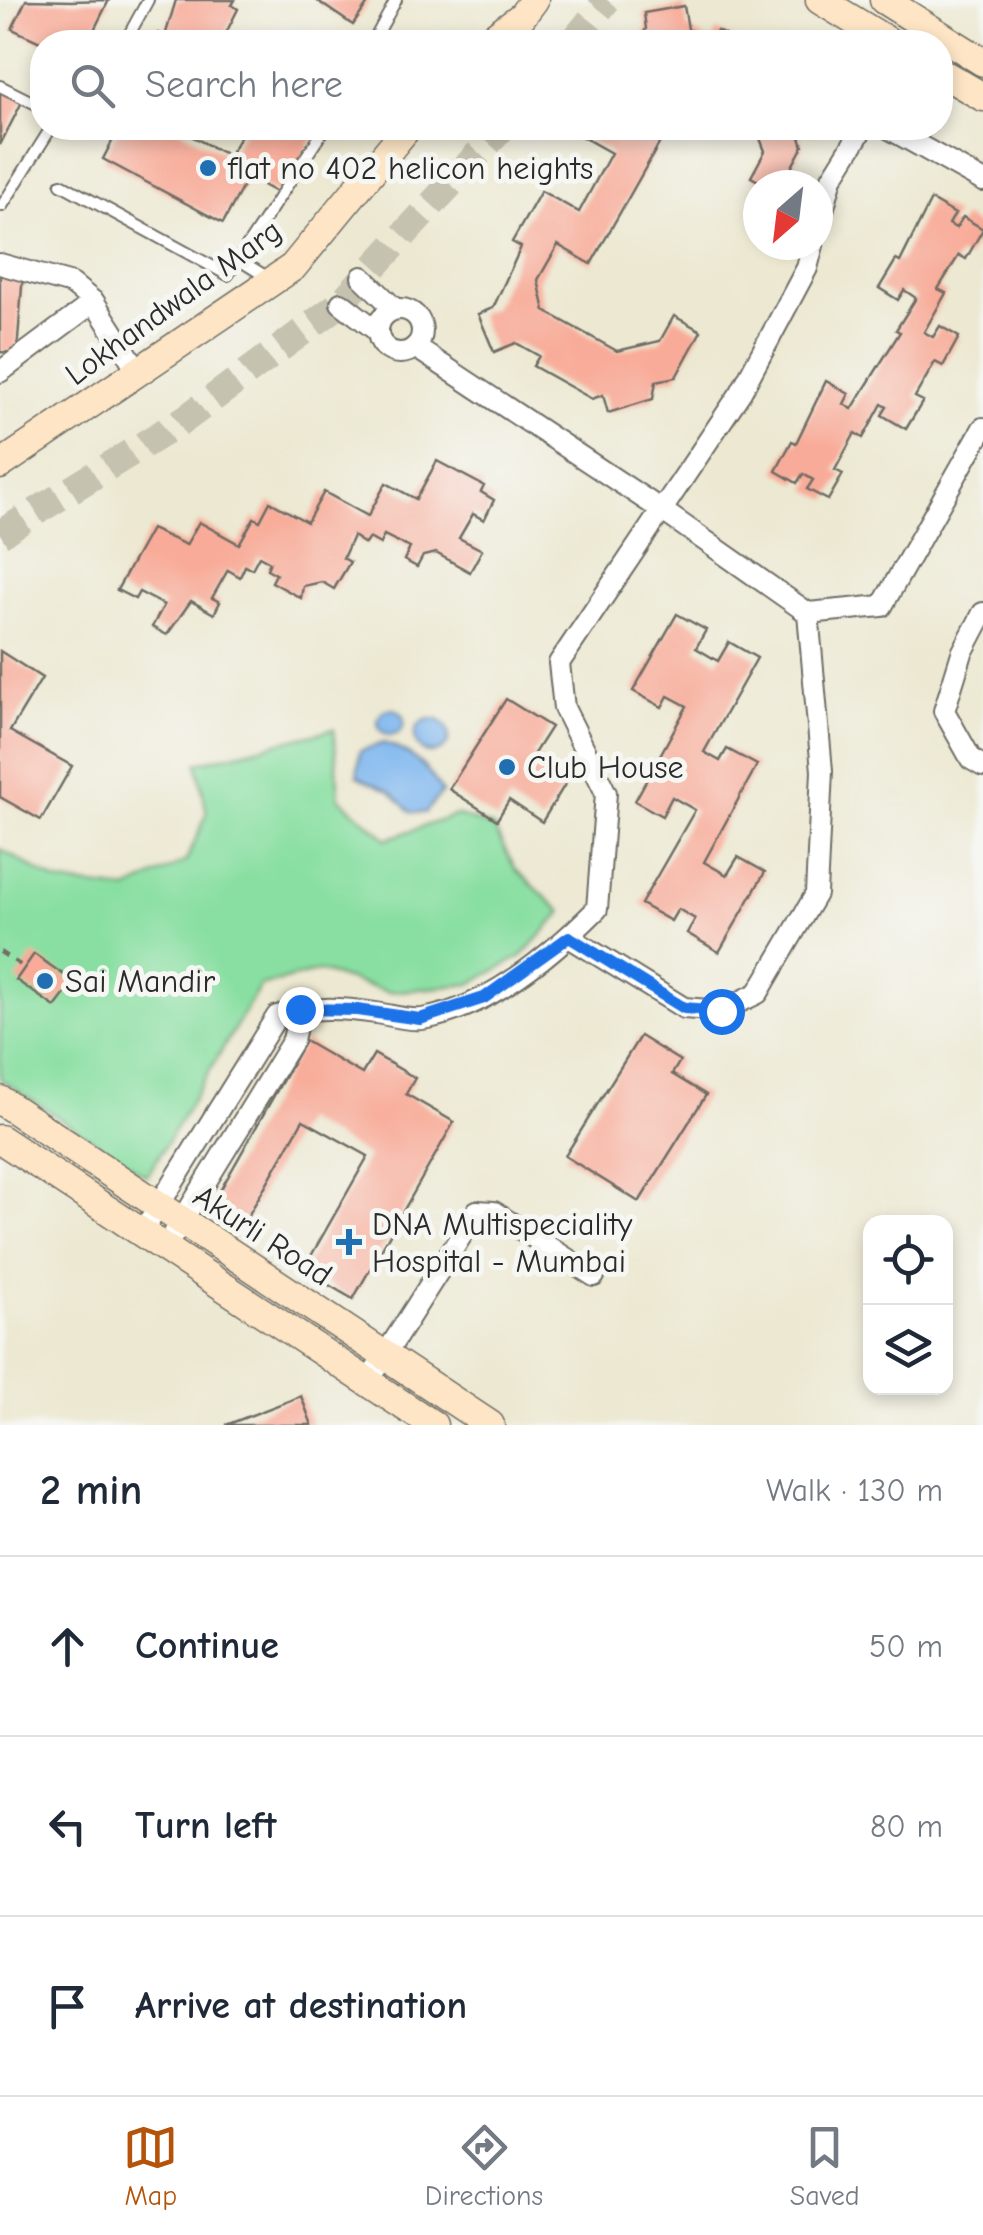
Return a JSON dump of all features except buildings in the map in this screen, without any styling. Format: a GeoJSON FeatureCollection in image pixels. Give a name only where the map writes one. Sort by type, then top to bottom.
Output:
{"type":"FeatureCollection","features":[{"type":"Feature","properties":{"kind":"street"},"geometry":{"type":"LineString","coordinates":[[820,0],[869,30]]}},
{"type":"Feature","properties":{"kind":"street"},"geometry":{"type":"LineString","coordinates":[[884,0],[920,30]]}},
{"type":"Feature","properties":{"kind":"street"},"geometry":{"type":"LineString","coordinates":[[498,30],[521,5]]}},
{"type":"Feature","properties":{"kind":"street"},"geometry":{"type":"LineString","coordinates":[[953,48],[983,62]]}},
{"type":"Feature","properties":{"kind":"street"},"geometry":{"type":"LineString","coordinates":[[953,80],[983,97]]}},
{"type":"Feature","properties":{"kind":"street","name":"Lokhandwala Marg"},"geometry":{"type":"LineString","coordinates":[[0,466],[292,267],[397,140]]}},
{"type":"Feature","properties":{"kind":"street"},"geometry":{"type":"LineString","coordinates":[[833,176],[856,140]]}},
{"type":"Feature","properties":{"kind":"street"},"geometry":{"type":"LineString","coordinates":[[911,140],[983,181]]}},
{"type":"Feature","properties":{"kind":"street"},"geometry":{"type":"LineString","coordinates":[[164,1250],[169,1215],[277,1016],[300,1009],[357,1010],[420,1019],[484,998],[569,937],[597,909],[606,794],[564,708],[559,663],[742,392],[809,260]]}},
{"type":"Feature","properties":{"kind":"street"},"geometry":{"type":"LineString","coordinates":[[0,264],[72,284],[94,302],[140,374]]}},
{"type":"Feature","properties":{"kind":"street"},"geometry":{"type":"LineString","coordinates":[[341,303],[376,330],[388,350],[402,354],[415,347],[422,335],[420,320],[409,311],[394,309],[362,277]]}},
{"type":"Feature","properties":{"kind":"street"},"geometry":{"type":"LineString","coordinates":[[0,372],[94,302]]}},
{"type":"Feature","properties":{"kind":"street"},"geometry":{"type":"LineString","coordinates":[[376,330],[382,317],[394,309]]}},
{"type":"Feature","properties":{"kind":"street"},"geometry":{"type":"LineString","coordinates":[[415,347],[663,511],[808,613],[882,606],[983,428]]}},
{"type":"Feature","properties":{"kind":"street"},"geometry":{"type":"LineString","coordinates":[[569,937],[684,1008],[721,1011],[758,994],[816,894],[822,771],[808,613]]}},
{"type":"Feature","properties":{"kind":"street"},"geometry":{"type":"LineString","coordinates":[[983,613],[962,653],[944,712],[971,759],[983,766]]}},
{"type":"Feature","properties":{"kind":"street","name":"Akurli Road"},"geometry":{"type":"LineString","coordinates":[[0,1100],[490,1425]]}},
{"type":"Feature","properties":{"kind":"street","name":"Akurli Road"},"geometry":{"type":"LineString","coordinates":[[0,1139],[433,1425]]}},
{"type":"Feature","properties":{"kind":"street"},"geometry":{"type":"LineString","coordinates":[[368,1382],[477,1211],[494,1212],[594,1276]]}},
{"type":"Feature","properties":{"kind":"street"},"geometry":{"type":"LineString","coordinates":[[140,1234],[169,1215]]}},
{"type":"Feature","properties":{"kind":"street"},"geometry":{"type":"LineString","coordinates":[[290,1332],[304,1304]]}},
{"type":"Feature","properties":{"kind":"lane"},"geometry":{"type":"LineString","coordinates":[[132,30],[148,0]]}},
{"type":"Feature","properties":{"kind":"lane"},"geometry":{"type":"LineString","coordinates":[[380,30],[396,0]]}},
{"type":"Feature","properties":{"kind":"lane"},"geometry":{"type":"LineString","coordinates":[[0,86],[30,101]]}},
{"type":"Feature","properties":{"kind":"lane"},"geometry":{"type":"LineString","coordinates":[[2,206],[43,140]]}},
{"type":"Feature","properties":{"kind":"lane"},"geometry":{"type":"LineString","coordinates":[[61,184],[228,275],[241,262],[318,140]]}},
{"type":"Feature","properties":{"kind":"lane"},"geometry":{"type":"LineString","coordinates":[[241,262],[273,280]]}},
{"type":"Feature","properties":{"kind":"path"},"geometry":{"type":"LineString","coordinates":[[0,952],[25,968]]}},
{"type":"Feature","properties":{"kind":"green space"},"geometry":{"type":"Polygon","coordinates":[[[334,729],[339,798],[387,839],[456,815],[493,827],[516,870],[562,912],[522,956],[470,984],[388,992],[319,971],[260,986],[147,1176],[0,1079],[0,849],[57,882],[127,890],[186,861],[207,814],[197,763],[334,729]]]}},
{"type":"Feature","properties":{"kind":"water"},"geometry":{"type":"Polygon","coordinates":[[[391,709],[400,713],[404,722],[400,731],[391,735],[382,731],[378,722],[382,713],[391,709]]]}},
{"type":"Feature","properties":{"kind":"water"},"geometry":{"type":"Polygon","coordinates":[[[432,719],[444,724],[449,736],[444,748],[432,753],[420,748],[415,736],[420,724],[432,719]]]}},
{"type":"Feature","properties":{"kind":"water"},"geometry":{"type":"Polygon","coordinates":[[[384,743],[418,762],[442,792],[425,813],[411,812],[390,791],[357,776],[360,751],[384,743]]]}},
{"type":"Feature","properties":{"kind":"tunnel"},"geometry":{"type":"LineString","coordinates":[[583,30],[607,0]]}},
{"type":"Feature","properties":{"kind":"tunnel"},"geometry":{"type":"LineString","coordinates":[[0,534],[185,419],[341,303],[491,140]]}},
{"type":"Feature","properties":{"kind":"place","name":"flat no 402 helicon heights"},"geometry":{"type":"Point","coordinates":[208,168]}},
{"type":"Feature","properties":{"kind":"place","name":"Club House"},"geometry":{"type":"Point","coordinates":[507,767]}},
{"type":"Feature","properties":{"kind":"place","name":"Sai Mandir"},"geometry":{"type":"Point","coordinates":[45,981]}},
{"type":"Feature","properties":{"kind":"place","name":"DNA Multispeciality Hospital - Mumbai"},"geometry":{"type":"Point","coordinates":[349,1242]}},
{"type":"Feature","properties":{"kind":"route"},"geometry":{"type":"LineString","coordinates":[[300,1009],[357,1010],[420,1019],[484,998],[569,937],[684,1008],[721,1011]]}}]}
